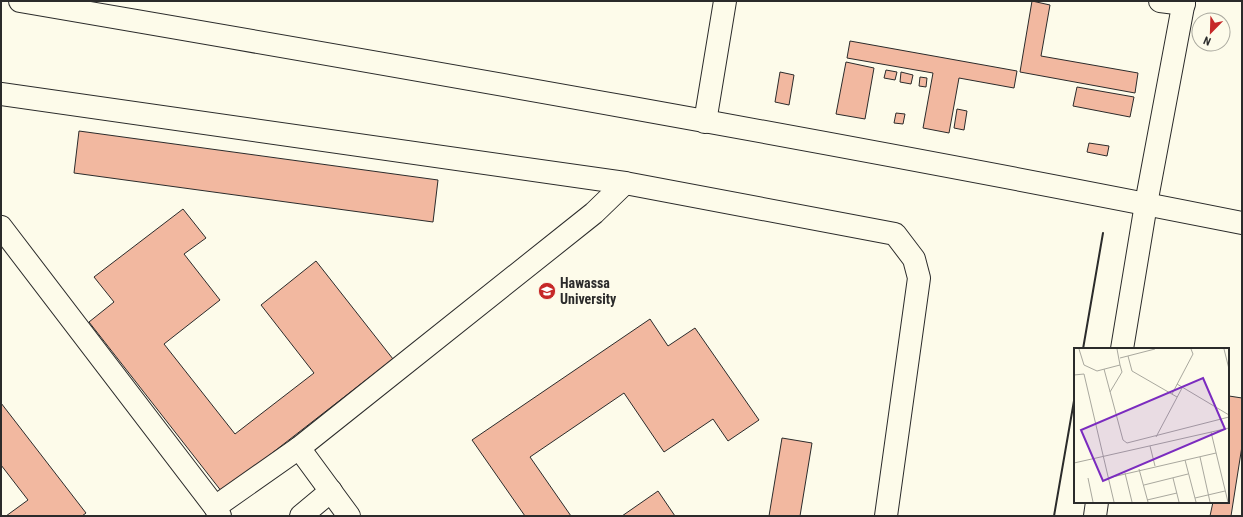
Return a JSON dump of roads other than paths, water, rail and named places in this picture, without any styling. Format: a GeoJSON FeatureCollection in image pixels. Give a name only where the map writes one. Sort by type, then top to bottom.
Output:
{"type":"FeatureCollection","features":[{"type":"Feature","properties":{"kind":"street"},"geometry":{"type":"LineString","coordinates":[[20,1],[132,10],[366,59],[875,152],[1242,223]]}},
{"type":"Feature","properties":{"kind":"street"},"geometry":{"type":"LineString","coordinates":[[705,122],[725,1]]}},
{"type":"Feature","properties":{"kind":"street"},"geometry":{"type":"LineString","coordinates":[[1122,348],[1146,204],[1184,3],[1160,1]]}},
{"type":"Feature","properties":{"kind":"street"},"geometry":{"type":"LineString","coordinates":[[1,94],[625,183],[895,234],[914,259],[919,278],[886,516]]}},
{"type":"Feature","properties":{"kind":"street"},"geometry":{"type":"LineString","coordinates":[[1,227],[217,511],[299,448],[594,213],[625,183]]}},
{"type":"Feature","properties":{"kind":"street"},"geometry":{"type":"LineString","coordinates":[[299,448],[349,516]]}},
{"type":"Feature","properties":{"kind":"street"},"geometry":{"type":"LineString","coordinates":[[301,516],[331,491]]}},
{"type":"Feature","properties":{"kind":"street"},"geometry":{"type":"LineString","coordinates":[[1094,516],[1097,503]]}},
{"type":"Feature","properties":{"kind":"place","name":"Hawassa University"},"geometry":{"type":"Point","coordinates":[547,291]}}]}
